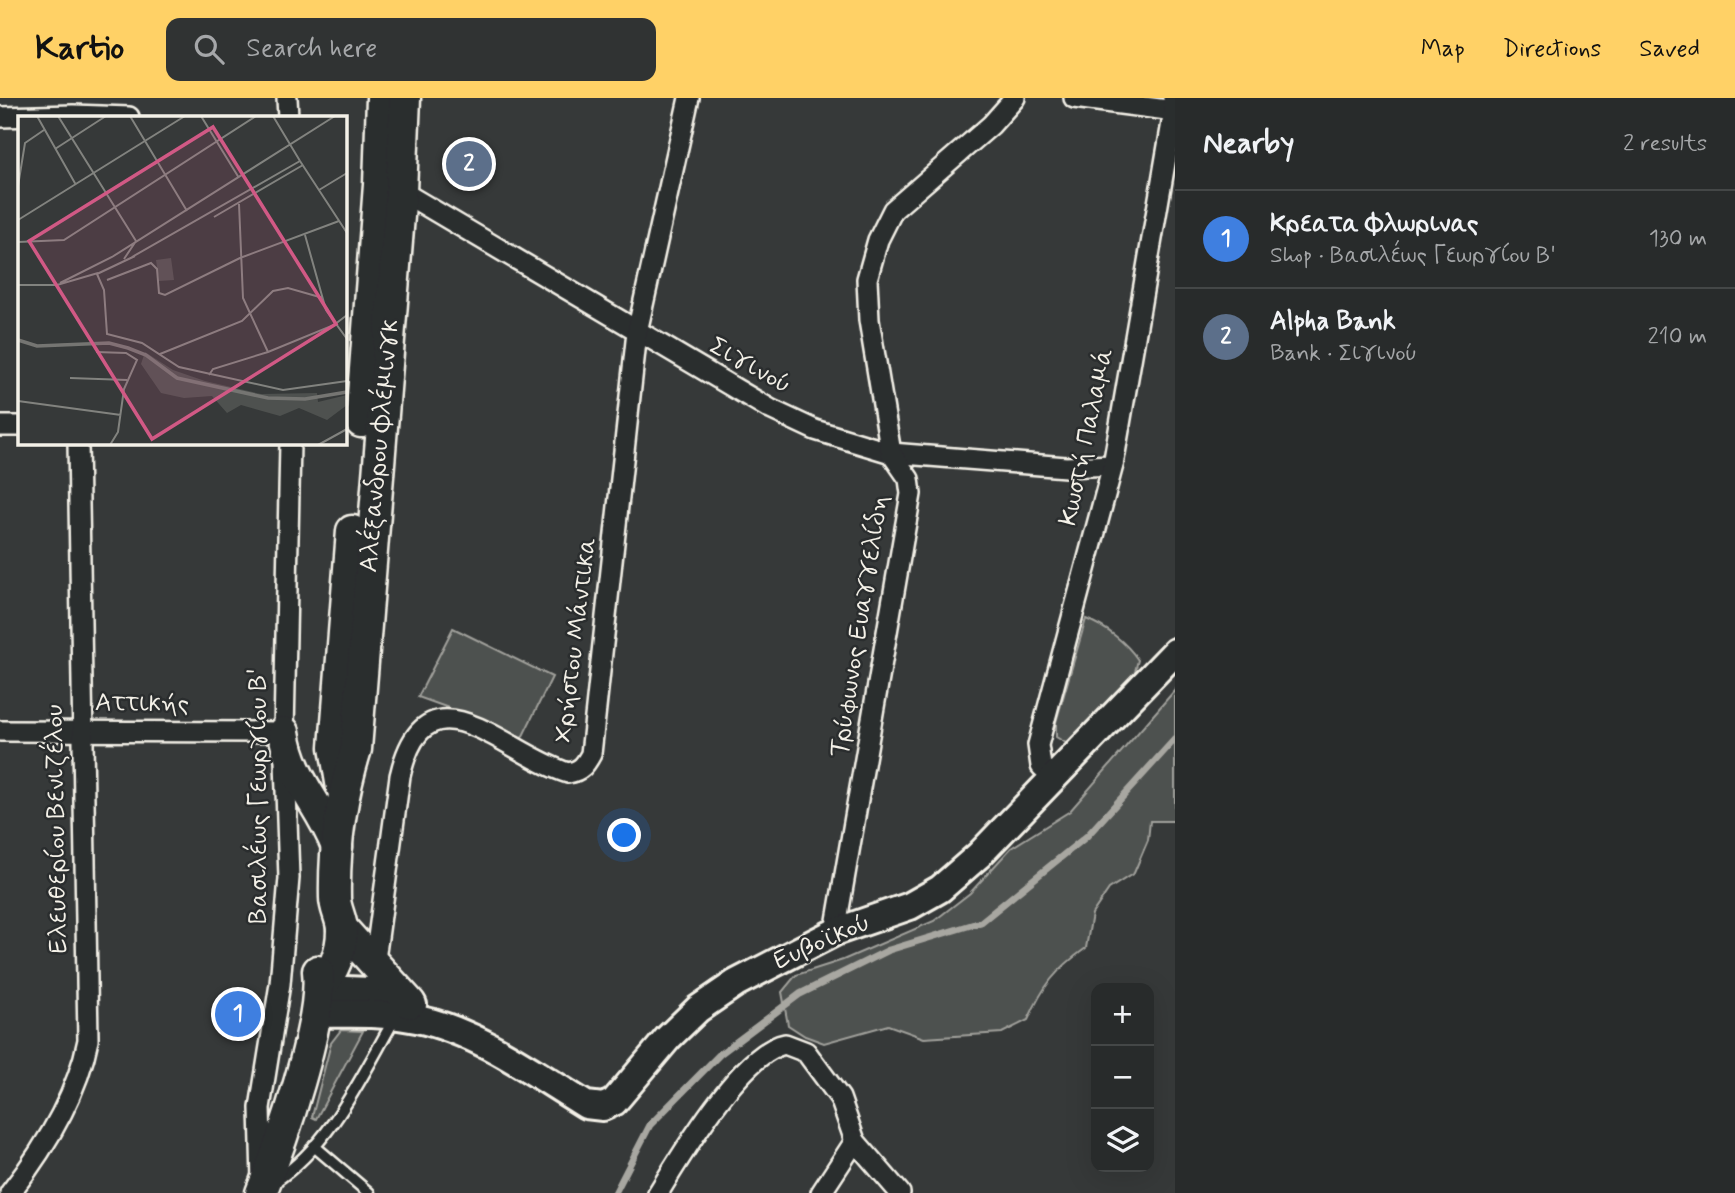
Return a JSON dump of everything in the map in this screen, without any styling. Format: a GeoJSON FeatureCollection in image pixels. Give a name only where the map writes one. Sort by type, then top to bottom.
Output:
{"type":"FeatureCollection","features":[{"type":"Feature","properties":{"kind":"main road","name":"Αλέξανδρου Φλέμινγκ"},"geometry":{"type":"LineString","coordinates":[[343,792],[335,747],[379,185],[382,98]]}},
{"type":"Feature","properties":{"kind":"main road","name":"Αλέξανδρου Φλέμινγκ"},"geometry":{"type":"LineString","coordinates":[[262,1192],[291,1107],[317,1001],[317,964],[323,925],[338,915],[338,850],[343,792],[356,749],[401,191],[405,98]]}},
{"type":"Feature","properties":{"kind":"main road"},"geometry":{"type":"LineString","coordinates":[[284,732],[287,754],[296,776],[324,817],[338,850]]}},
{"type":"Feature","properties":{"kind":"main road"},"geometry":{"type":"LineString","coordinates":[[338,915],[403,1009]]}},
{"type":"Feature","properties":{"kind":"street"},"geometry":{"type":"LineString","coordinates":[[287,98],[288,116]]}},
{"type":"Feature","properties":{"kind":"street","name":"Χρήστου Μάντικα"},"geometry":{"type":"LineString","coordinates":[[374,967],[400,776],[404,758],[420,729],[438,718],[460,720],[568,773],[578,771],[586,765],[591,754],[637,332],[689,98]]}},
{"type":"Feature","properties":{"kind":"street","name":"Τρύφωνος Ευαγγελίδη"},"geometry":{"type":"LineString","coordinates":[[835,932],[911,494],[909,479],[891,453],[869,320],[866,279],[878,240],[892,210],[991,125],[1015,98]]}},
{"type":"Feature","properties":{"kind":"street"},"geometry":{"type":"LineString","coordinates":[[1074,98],[1174,107]]}},
{"type":"Feature","properties":{"kind":"street","name":"Κωστή Παλαμά"},"geometry":{"type":"LineString","coordinates":[[1053,777],[1041,766],[1038,745],[1113,465],[1174,107]]}},
{"type":"Feature","properties":{"kind":"street"},"geometry":{"type":"LineString","coordinates":[[0,117],[74,110],[121,116]]}},
{"type":"Feature","properties":{"kind":"street","name":"Σιγινού"},"geometry":{"type":"LineString","coordinates":[[401,191],[770,409],[815,430],[891,453],[1066,467],[1113,465]]}},
{"type":"Feature","properties":{"kind":"street"},"geometry":{"type":"LineString","coordinates":[[0,426],[18,426]]}},
{"type":"Feature","properties":{"kind":"street","name":"Ελευθερίου Βενιζέλου"},"geometry":{"type":"LineString","coordinates":[[10,1193],[69,1101],[81,1074],[88,1040],[80,730],[78,444]]}},
{"type":"Feature","properties":{"kind":"street","name":"Βασιλέως Γεωργίου Β'"},"geometry":{"type":"LineString","coordinates":[[262,1192],[260,1108],[280,984],[289,878],[284,732],[290,444]]}},
{"type":"Feature","properties":{"kind":"street","name":"Ευβοϊκού"},"geometry":{"type":"LineString","coordinates":[[317,1001],[370,991],[403,1009],[480,1043],[586,1105],[603,1107],[622,1096],[668,1038],[698,1009],[746,977],[835,932],[910,906],[940,889],[979,855],[1175,652]]}},
{"type":"Feature","properties":{"kind":"street","name":"Αττικής"},"geometry":{"type":"LineString","coordinates":[[0,731],[284,732]]}},
{"type":"Feature","properties":{"kind":"street"},"geometry":{"type":"LineString","coordinates":[[658,1193],[691,1140],[740,1075],[777,1045],[785,1044],[806,1052],[839,1098],[855,1141],[888,1183],[900,1193]]}},
{"type":"Feature","properties":{"kind":"street"},"geometry":{"type":"LineString","coordinates":[[821,1193],[855,1141]]}},
{"type":"Feature","properties":{"kind":"lane"},"geometry":{"type":"LineString","coordinates":[[262,1192],[286,1175],[314,1146],[345,1104],[403,1009]]}},
{"type":"Feature","properties":{"kind":"lane"},"geometry":{"type":"LineString","coordinates":[[314,1146],[369,1193]]}},
{"type":"Feature","properties":{"kind":"shaded area"},"geometry":{"type":"Polygon","coordinates":[[[1086,619],[1115,636],[1138,660],[1133,679],[1078,739],[1066,743],[1056,737],[1056,722],[1086,619]]]}},
{"type":"Feature","properties":{"kind":"shaded area"},"geometry":{"type":"Polygon","coordinates":[[[453,628],[552,677],[520,742],[468,715],[418,697],[453,628]]]}},
{"type":"Feature","properties":{"kind":"shaded area"},"geometry":{"type":"Polygon","coordinates":[[[1175,690],[1175,821],[1150,821],[1148,840],[1134,873],[1109,889],[1092,914],[1086,948],[1051,980],[1028,1020],[1002,1033],[924,1038],[888,1025],[824,1043],[805,1036],[788,1025],[782,992],[796,975],[843,960],[934,921],[970,893],[1011,848],[1070,811],[1175,690]]]}},
{"type":"Feature","properties":{"kind":"shaded area"},"geometry":{"type":"Polygon","coordinates":[[[341,1030],[363,1031],[316,1119],[312,1117],[331,1043],[341,1030]]]}},
{"type":"Feature","properties":{"kind":"waterway"},"geometry":{"type":"LineString","coordinates":[[615,1193],[650,1125],[720,1054],[800,994],[889,950],[981,922],[1087,836],[1175,739]]}},
{"type":"Feature","properties":{"kind":"place","name":"Alpha Bank"},"geometry":{"type":"Point","coordinates":[469,164]}},
{"type":"Feature","properties":{"kind":"place","name":"Κρεατα Φλωρινας"},"geometry":{"type":"Point","coordinates":[238,1014]}}]}
